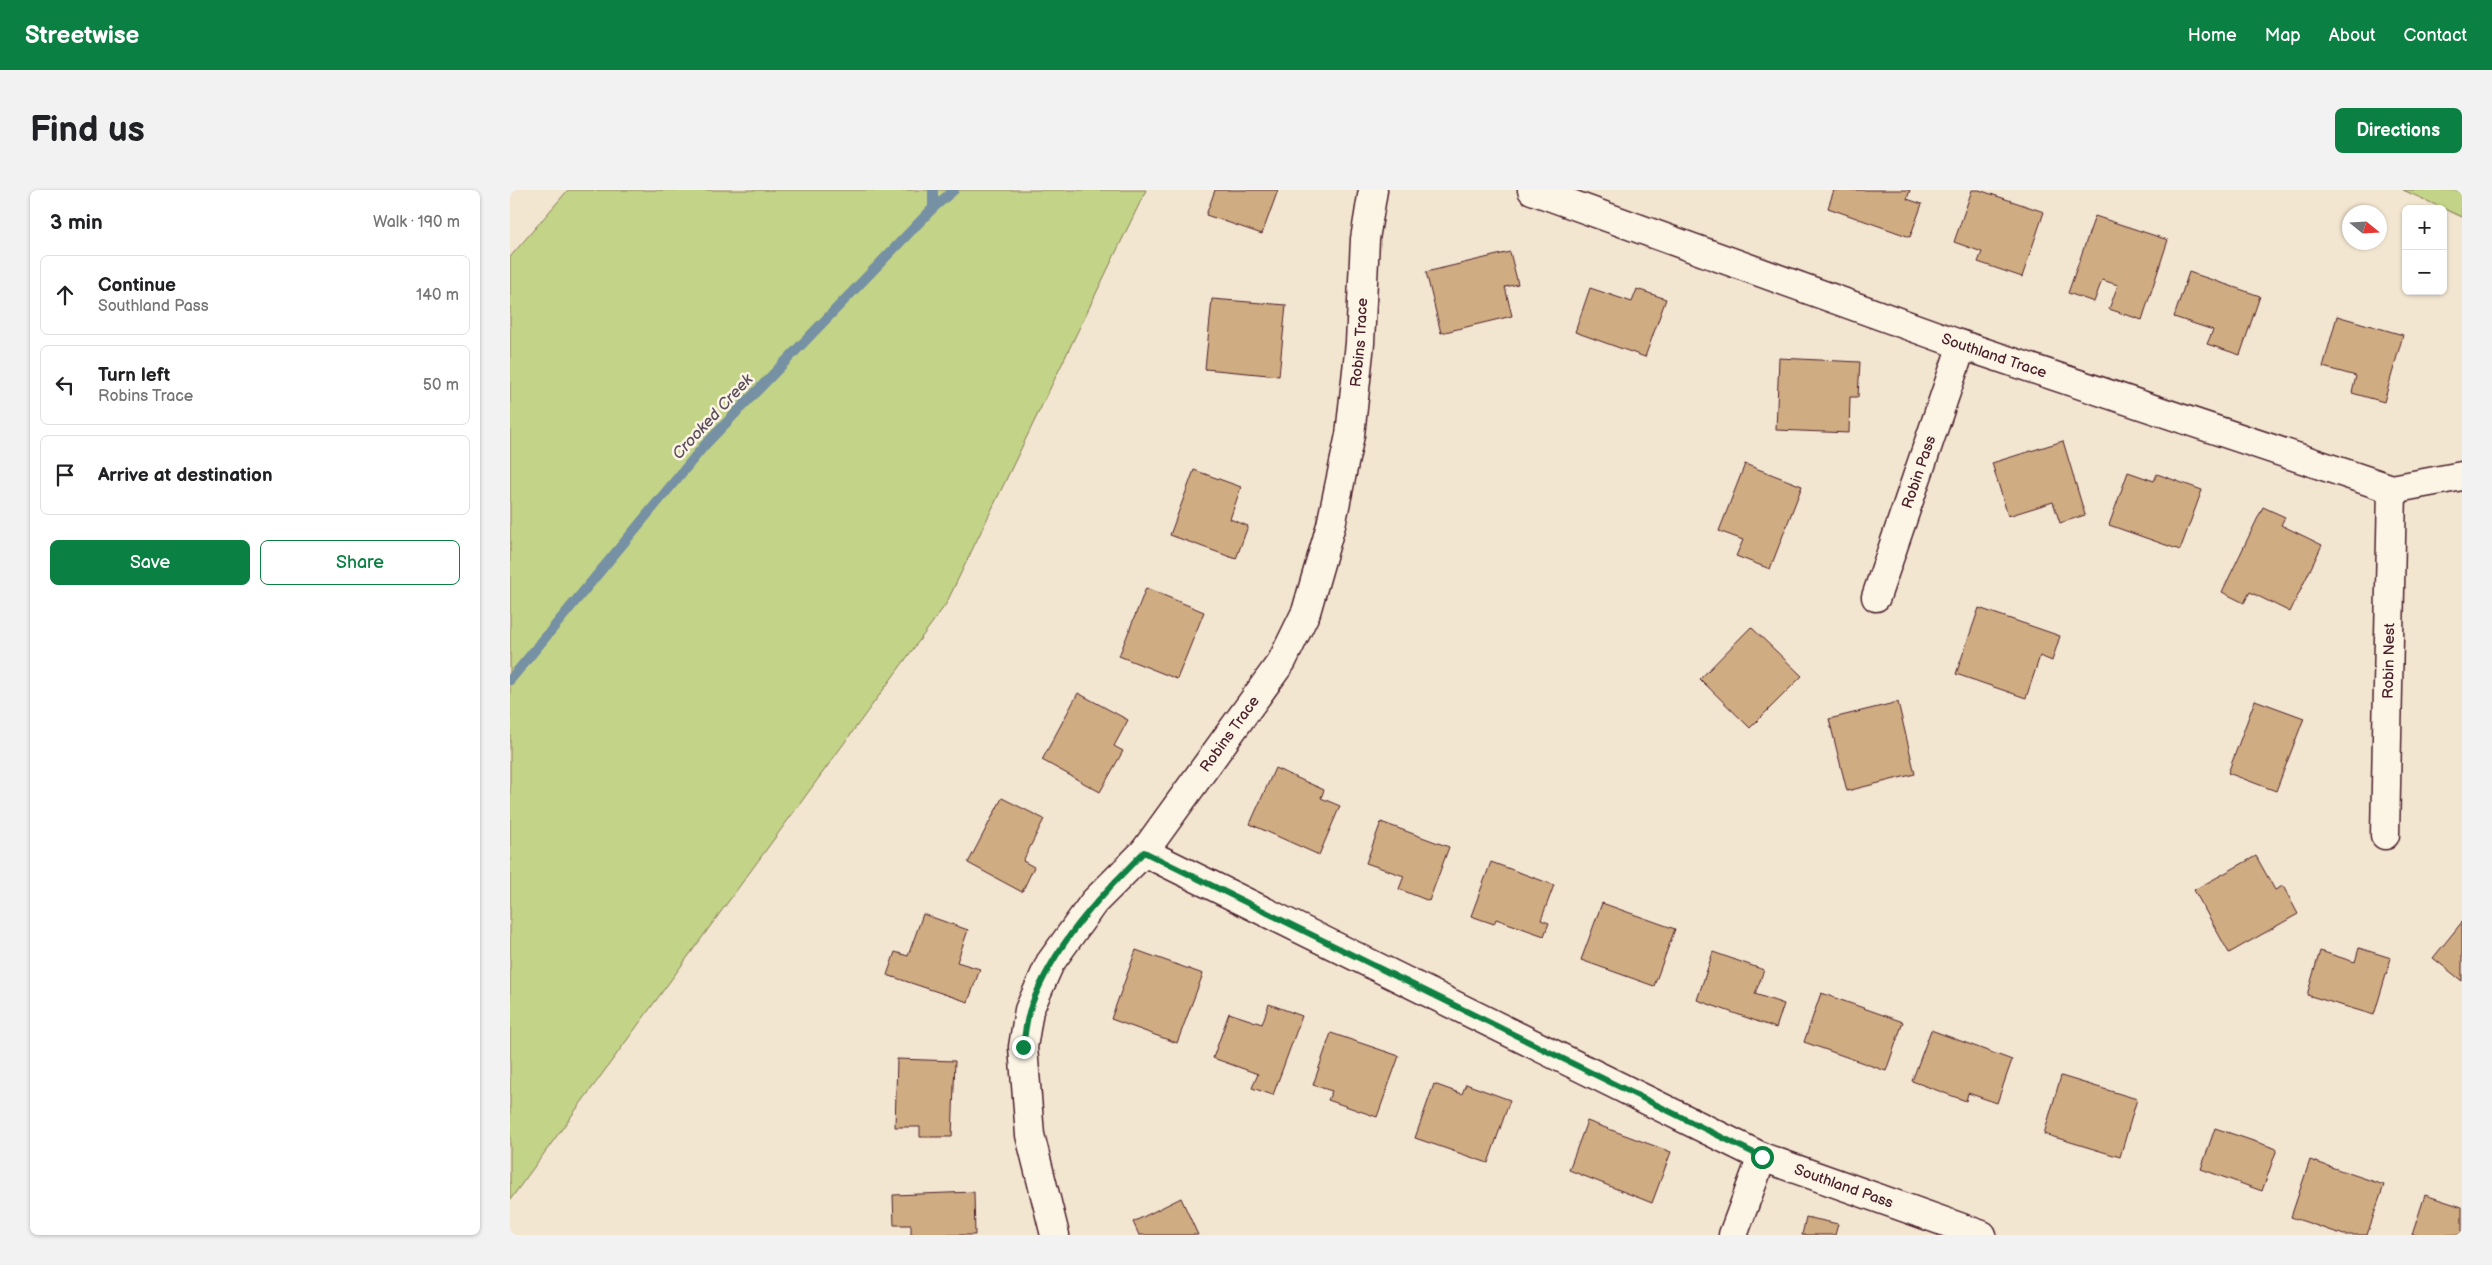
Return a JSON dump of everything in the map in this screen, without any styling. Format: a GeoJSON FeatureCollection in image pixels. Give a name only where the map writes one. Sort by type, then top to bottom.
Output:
{"type":"FeatureCollection","features":[{"type":"Feature","properties":{"kind":"street","name":"Robins Trace"},"geometry":{"type":"LineString","coordinates":[[1055,1235],[1030,1135],[1023,1047],[1030,1010],[1050,963],[1088,910],[1144,852],[1282,661],[1306,612],[1331,525],[1350,435],[1360,343],[1365,239],[1374,190]]}},
{"type":"Feature","properties":{"kind":"street","name":"Southland Trace"},"geometry":{"type":"LineString","coordinates":[[1532,190],[1962,345],[2392,489],[2462,476]]}},
{"type":"Feature","properties":{"kind":"street","name":"Robin Pass"},"geometry":{"type":"LineString","coordinates":[[1876,597],[1962,345]]}},
{"type":"Feature","properties":{"kind":"street","name":"Robin Nest"},"geometry":{"type":"LineString","coordinates":[[2385,835],[2392,489]]}},
{"type":"Feature","properties":{"kind":"street","name":"Southland Pass"},"geometry":{"type":"LineString","coordinates":[[1144,852],[1762,1157],[1982,1235]]}},
{"type":"Feature","properties":{"kind":"street"},"geometry":{"type":"LineString","coordinates":[[1733,1235],[1762,1157]]}},
{"type":"Feature","properties":{"kind":"green space"},"geometry":{"type":"Polygon","coordinates":[[[568,190],[1146,190],[946,604],[510,1200],[510,257],[568,190]]]}},
{"type":"Feature","properties":{"kind":"green space"},"geometry":{"type":"Polygon","coordinates":[[[2403,190],[2462,190],[2462,217],[2447,210],[2447,205],[2436,205],[2403,190]]]}},
{"type":"Feature","properties":{"kind":"building"},"geometry":{"type":"Polygon","coordinates":[[[1215,190],[1278,190],[1262,234],[1206,215],[1215,190]]]}},
{"type":"Feature","properties":{"kind":"building"},"geometry":{"type":"Polygon","coordinates":[[[1834,190],[1910,190],[1907,199],[1922,204],[1910,237],[1828,208],[1834,190]]]}},
{"type":"Feature","properties":{"kind":"building"},"geometry":{"type":"Polygon","coordinates":[[[1972,190],[1979,190],[2044,212],[2022,277],[1978,262],[1982,252],[1954,242],[1972,190]]]}},
{"type":"Feature","properties":{"kind":"building"},"geometry":{"type":"Polygon","coordinates":[[[2095,216],[2168,240],[2142,320],[2109,309],[2118,285],[2102,280],[2094,302],[2068,293],[2095,216]]]}},
{"type":"Feature","properties":{"kind":"building"},"geometry":{"type":"Polygon","coordinates":[[[1510,252],[1518,284],[1505,287],[1512,316],[1441,333],[1426,272],[1510,252]]]}},
{"type":"Feature","properties":{"kind":"building"},"geometry":{"type":"Polygon","coordinates":[[[2189,272],[2260,296],[2240,355],[2207,344],[2213,330],[2174,317],[2189,272]]]}},
{"type":"Feature","properties":{"kind":"building"},"geometry":{"type":"Polygon","coordinates":[[[1590,288],[1632,302],[1637,289],[1666,299],[1645,357],[1575,332],[1590,288]]]}},
{"type":"Feature","properties":{"kind":"building"},"geometry":{"type":"Polygon","coordinates":[[[1212,299],[1286,305],[1279,376],[1205,369],[1212,299]]]}},
{"type":"Feature","properties":{"kind":"building"},"geometry":{"type":"Polygon","coordinates":[[[2337,316],[2403,335],[2384,402],[2352,393],[2356,376],[2323,367],[2337,316]]]}},
{"type":"Feature","properties":{"kind":"building"},"geometry":{"type":"Polygon","coordinates":[[[1779,358],[1860,362],[1858,397],[1850,397],[1849,433],[1776,430],[1779,358]]]}},
{"type":"Feature","properties":{"kind":"building"},"geometry":{"type":"Polygon","coordinates":[[[2063,441],[2085,515],[2060,523],[2053,502],[2008,516],[1992,463],[2063,441]]]}},
{"type":"Feature","properties":{"kind":"building"},"geometry":{"type":"Polygon","coordinates":[[[1745,464],[1802,486],[1770,569],[1736,556],[1743,540],[1719,531],[1745,464]]]}},
{"type":"Feature","properties":{"kind":"building"},"geometry":{"type":"Polygon","coordinates":[[[1194,470],[1241,487],[1230,519],[1248,526],[1236,559],[1170,535],[1194,470]]]}},
{"type":"Feature","properties":{"kind":"building"},"geometry":{"type":"Polygon","coordinates":[[[2128,472],[2154,481],[2157,474],[2202,490],[2180,550],[2109,525],[2128,472]]]}},
{"type":"Feature","properties":{"kind":"building"},"geometry":{"type":"Polygon","coordinates":[[[2263,507],[2285,517],[2281,525],[2322,545],[2290,612],[2250,592],[2244,603],[2222,592],[2263,507]]]}},
{"type":"Feature","properties":{"kind":"building"},"geometry":{"type":"Polygon","coordinates":[[[1146,588],[1204,612],[1177,679],[1119,656],[1146,588]]]}},
{"type":"Feature","properties":{"kind":"building"},"geometry":{"type":"Polygon","coordinates":[[[1979,608],[2060,636],[2052,661],[2040,656],[2026,698],[1956,674],[1979,608]]]}},
{"type":"Feature","properties":{"kind":"building"},"geometry":{"type":"Polygon","coordinates":[[[1751,627],[1802,676],[1750,728],[1700,679],[1751,627]]]}},
{"type":"Feature","properties":{"kind":"building"},"geometry":{"type":"Polygon","coordinates":[[[1078,693],[1128,720],[1114,746],[1123,751],[1100,792],[1042,760],[1078,693]]]}},
{"type":"Feature","properties":{"kind":"building"},"geometry":{"type":"Polygon","coordinates":[[[2255,700],[2304,718],[2276,791],[2228,773],[2255,700]]]}},
{"type":"Feature","properties":{"kind":"building"},"geometry":{"type":"Polygon","coordinates":[[[1898,702],[1915,774],[1847,791],[1829,719],[1898,702]]]}},
{"type":"Feature","properties":{"kind":"building"},"geometry":{"type":"Polygon","coordinates":[[[1275,768],[1324,790],[1321,798],[1340,806],[1319,855],[1250,824],[1275,768]]]}},
{"type":"Feature","properties":{"kind":"building"},"geometry":{"type":"Polygon","coordinates":[[[1002,798],[1044,819],[1023,861],[1034,867],[1022,892],[968,863],[1002,798]]]}},
{"type":"Feature","properties":{"kind":"building"},"geometry":{"type":"Polygon","coordinates":[[[1381,822],[1449,847],[1429,901],[1399,889],[1404,876],[1366,863],[1381,822]]]}},
{"type":"Feature","properties":{"kind":"building"},"geometry":{"type":"Polygon","coordinates":[[[2256,856],[2275,890],[2283,886],[2298,914],[2229,953],[2194,890],[2256,856]]]}},
{"type":"Feature","properties":{"kind":"building"},"geometry":{"type":"Polygon","coordinates":[[[1491,862],[1554,885],[1541,920],[1549,923],[1544,936],[1496,919],[1494,924],[1471,916],[1491,862]]]}},
{"type":"Feature","properties":{"kind":"building"},"geometry":{"type":"Polygon","coordinates":[[[1602,903],[1675,929],[1654,986],[1581,960],[1602,903]]]}},
{"type":"Feature","properties":{"kind":"building"},"geometry":{"type":"Polygon","coordinates":[[[923,914],[968,930],[957,962],[980,969],[968,1002],[887,975],[895,952],[908,956],[923,914]]]}},
{"type":"Feature","properties":{"kind":"building"},"geometry":{"type":"Polygon","coordinates":[[[2462,922],[2462,981],[2433,958],[2462,922]]]}},
{"type":"Feature","properties":{"kind":"building"},"geometry":{"type":"Polygon","coordinates":[[[2359,948],[2391,958],[2374,1015],[2307,995],[2320,951],[2355,962],[2359,948]]]}},
{"type":"Feature","properties":{"kind":"building"},"geometry":{"type":"Polygon","coordinates":[[[1136,950],[1203,974],[1177,1043],[1111,1019],[1136,950]]]}},
{"type":"Feature","properties":{"kind":"building"},"geometry":{"type":"Polygon","coordinates":[[[1713,952],[1764,970],[1755,994],[1784,1004],[1776,1028],[1697,1000],[1713,952]]]}},
{"type":"Feature","properties":{"kind":"building"},"geometry":{"type":"Polygon","coordinates":[[[1821,993],[1903,1022],[1886,1071],[1804,1042],[1821,993]]]}},
{"type":"Feature","properties":{"kind":"building"},"geometry":{"type":"Polygon","coordinates":[[[1269,1004],[1302,1016],[1273,1095],[1252,1088],[1258,1074],[1213,1058],[1229,1013],[1262,1024],[1269,1004]]]}},
{"type":"Feature","properties":{"kind":"building"},"geometry":{"type":"Polygon","coordinates":[[[1931,1030],[2012,1060],[1997,1103],[1968,1093],[1966,1101],[1912,1081],[1931,1030]]]}},
{"type":"Feature","properties":{"kind":"building"},"geometry":{"type":"Polygon","coordinates":[[[1331,1033],[1399,1056],[1377,1117],[1328,1100],[1332,1091],[1313,1085],[1331,1033]]]}},
{"type":"Feature","properties":{"kind":"building"},"geometry":{"type":"Polygon","coordinates":[[[897,1059],[955,1061],[952,1137],[920,1137],[920,1127],[895,1127],[897,1059]]]}},
{"type":"Feature","properties":{"kind":"building"},"geometry":{"type":"Polygon","coordinates":[[[2061,1076],[2137,1099],[2120,1157],[2044,1134],[2061,1076]]]}},
{"type":"Feature","properties":{"kind":"building"},"geometry":{"type":"Polygon","coordinates":[[[1434,1084],[1462,1094],[1466,1084],[1510,1100],[1488,1163],[1415,1138],[1434,1084]]]}},
{"type":"Feature","properties":{"kind":"building"},"geometry":{"type":"Polygon","coordinates":[[[1587,1121],[1671,1152],[1652,1203],[1569,1170],[1587,1121]]]}},
{"type":"Feature","properties":{"kind":"building"},"geometry":{"type":"Polygon","coordinates":[[[2215,1128],[2277,1149],[2262,1191],[2201,1169],[2215,1128]]]}},
{"type":"Feature","properties":{"kind":"building"},"geometry":{"type":"Polygon","coordinates":[[[2310,1160],[2384,1185],[2367,1235],[2344,1235],[2291,1217],[2310,1160]]]}},
{"type":"Feature","properties":{"kind":"building"},"geometry":{"type":"Polygon","coordinates":[[[974,1192],[975,1235],[911,1235],[911,1225],[894,1225],[893,1195],[974,1192]]]}},
{"type":"Feature","properties":{"kind":"building"},"geometry":{"type":"Polygon","coordinates":[[[2425,1195],[2462,1207],[2462,1235],[2412,1235],[2425,1195]]]}},
{"type":"Feature","properties":{"kind":"building"},"geometry":{"type":"Polygon","coordinates":[[[1181,1198],[1198,1235],[1139,1235],[1133,1222],[1181,1198]]]}},
{"type":"Feature","properties":{"kind":"building"},"geometry":{"type":"Polygon","coordinates":[[[1806,1217],[1838,1224],[1835,1235],[1802,1235],[1806,1217]]]}},
{"type":"Feature","properties":{"kind":"waterway"},"geometry":{"type":"LineString","coordinates":[[933,190],[933,208]]}},
{"type":"Feature","properties":{"kind":"waterway","name":"Crooked Creek"},"geometry":{"type":"LineString","coordinates":[[510,680],[704,446],[933,208],[954,190]]}},
{"type":"Feature","properties":{"kind":"route"},"geometry":{"type":"LineString","coordinates":[[1023,1047],[1030,1010],[1050,963],[1094,902],[1144,852],[1762,1157]]}}]}
